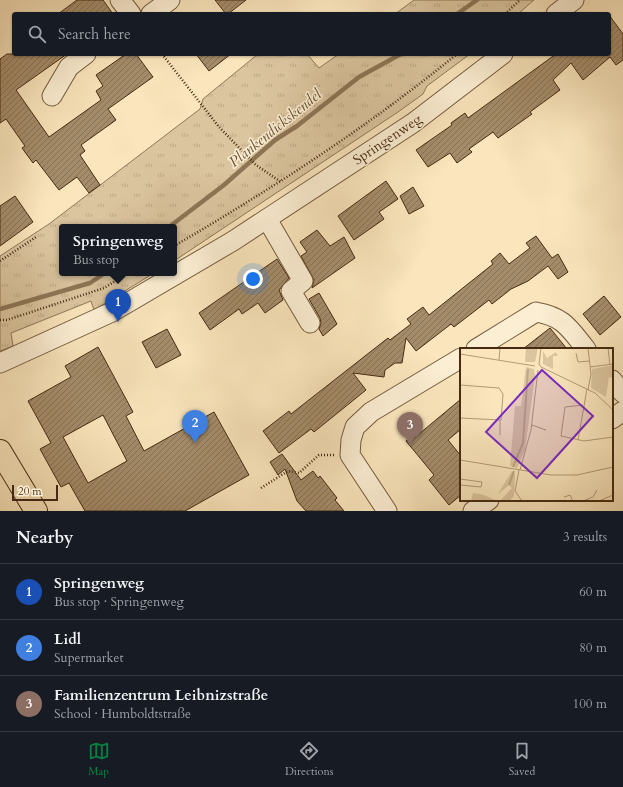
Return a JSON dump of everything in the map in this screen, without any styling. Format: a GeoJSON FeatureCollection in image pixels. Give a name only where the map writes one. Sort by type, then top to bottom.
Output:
{"type":"FeatureCollection","features":[{"type":"Feature","properties":{"kind":"main road"},"geometry":{"type":"LineString","coordinates":[[0,451],[36,511]]}},
{"type":"Feature","properties":{"kind":"street"},"geometry":{"type":"LineString","coordinates":[[120,0],[129,12]]}},
{"type":"Feature","properties":{"kind":"street"},"geometry":{"type":"LineString","coordinates":[[154,12],[170,0]]}},
{"type":"Feature","properties":{"kind":"street"},"geometry":{"type":"LineString","coordinates":[[559,12],[574,0]]}},
{"type":"Feature","properties":{"kind":"street"},"geometry":{"type":"LineString","coordinates":[[52,96],[69,67],[83,56]]}},
{"type":"Feature","properties":{"kind":"street","name":"Springenweg"},"geometry":{"type":"LineString","coordinates":[[177,273],[267,219],[413,123],[500,56]]}},
{"type":"Feature","properties":{"kind":"street"},"geometry":{"type":"LineString","coordinates":[[267,219],[303,281],[291,290],[310,323]]}},
{"type":"Feature","properties":{"kind":"street","name":"Springenweg"},"geometry":{"type":"LineString","coordinates":[[0,363],[112,312],[172,276]]}},
{"type":"Feature","properties":{"kind":"street"},"geometry":{"type":"LineString","coordinates":[[478,348],[536,312],[551,314],[562,320],[585,348]]}},
{"type":"Feature","properties":{"kind":"street"},"geometry":{"type":"LineString","coordinates":[[387,511],[350,455],[351,440],[355,427],[371,412],[460,359]]}},
{"type":"Feature","properties":{"kind":"street"},"geometry":{"type":"LineString","coordinates":[[613,381],[623,393]]}},
{"type":"Feature","properties":{"kind":"street"},"geometry":{"type":"LineString","coordinates":[[613,418],[623,411]]}},
{"type":"Feature","properties":{"kind":"street"},"geometry":{"type":"LineString","coordinates":[[472,511],[487,501]]}},
{"type":"Feature","properties":{"kind":"path"},"geometry":{"type":"LineString","coordinates":[[507,12],[520,0]]}},
{"type":"Feature","properties":{"kind":"path"},"geometry":{"type":"LineString","coordinates":[[164,56],[219,127],[256,165],[281,182]]}},
{"type":"Feature","properties":{"kind":"path"},"geometry":{"type":"LineString","coordinates":[[177,244],[281,182],[421,83],[455,56]]}},
{"type":"Feature","properties":{"kind":"path"},"geometry":{"type":"LineString","coordinates":[[0,261],[36,237]]}},
{"type":"Feature","properties":{"kind":"path"},"geometry":{"type":"LineString","coordinates":[[0,320],[7,320],[104,288],[123,276]]}},
{"type":"Feature","properties":{"kind":"path"},"geometry":{"type":"LineString","coordinates":[[261,488],[288,471],[299,473],[319,455],[350,455]]}},
{"type":"Feature","properties":{"kind":"green space"},"geometry":{"type":"Polygon","coordinates":[[[414,0],[534,0],[520,12],[398,12],[414,0]]]}},
{"type":"Feature","properties":{"kind":"green space"},"geometry":{"type":"Polygon","coordinates":[[[256,56],[309,56],[319,68],[336,56],[467,56],[427,86],[423,94],[398,112],[177,259],[177,224],[59,224],[59,276],[149,276],[94,310],[91,301],[11,333],[13,346],[0,351],[0,256],[49,224],[200,109],[203,99],[256,56]]]}},
{"type":"Feature","properties":{"kind":"building"},"geometry":{"type":"Polygon","coordinates":[[[77,0],[103,0],[112,12],[61,12],[77,0]]]}},
{"type":"Feature","properties":{"kind":"building"},"geometry":{"type":"Polygon","coordinates":[[[215,0],[246,0],[231,12],[224,12],[215,0]]]}},
{"type":"Feature","properties":{"kind":"building"},"geometry":{"type":"Polygon","coordinates":[[[611,18],[623,34],[623,60],[616,65],[610,57],[583,80],[571,63],[553,80],[560,90],[530,112],[532,114],[498,138],[493,132],[469,149],[472,152],[457,163],[450,153],[428,167],[416,150],[452,125],[451,123],[465,113],[468,118],[553,56],[611,56],[611,18]]]}},
{"type":"Feature","properties":{"kind":"building"},"geometry":{"type":"Polygon","coordinates":[[[7,54],[12,54],[12,56],[64,56],[16,90],[49,137],[101,100],[96,91],[103,86],[96,75],[123,56],[137,56],[153,77],[108,109],[116,120],[81,145],[85,151],[80,155],[100,185],[89,193],[77,177],[59,190],[36,160],[33,163],[22,148],[25,146],[6,119],[0,123],[0,59],[7,54]]]}},
{"type":"Feature","properties":{"kind":"building"},"geometry":{"type":"Polygon","coordinates":[[[198,56],[228,56],[209,71],[198,56]]]}},
{"type":"Feature","properties":{"kind":"building"},"geometry":{"type":"Polygon","coordinates":[[[386,181],[398,199],[379,212],[384,219],[354,240],[338,216],[386,181]]]}},
{"type":"Feature","properties":{"kind":"building"},"geometry":{"type":"Polygon","coordinates":[[[413,187],[424,206],[409,214],[400,196],[413,187]]]}},
{"type":"Feature","properties":{"kind":"building"},"geometry":{"type":"Polygon","coordinates":[[[15,196],[33,222],[0,246],[0,206],[15,196]]]}},
{"type":"Feature","properties":{"kind":"building"},"geometry":{"type":"Polygon","coordinates":[[[317,230],[330,246],[344,237],[355,258],[312,288],[314,280],[301,256],[307,252],[300,242],[317,230]]]}},
{"type":"Feature","properties":{"kind":"building"},"geometry":{"type":"Polygon","coordinates":[[[536,236],[552,258],[558,254],[568,272],[558,279],[548,266],[528,281],[511,289],[492,304],[489,300],[454,327],[451,324],[416,351],[406,338],[402,363],[395,363],[385,370],[384,377],[353,373],[366,390],[314,432],[311,429],[279,453],[263,431],[289,411],[291,414],[388,338],[390,340],[411,324],[407,319],[423,307],[429,315],[493,264],[491,261],[500,253],[509,264],[530,248],[526,243],[536,236]]]}},
{"type":"Feature","properties":{"kind":"building"},"geometry":{"type":"Polygon","coordinates":[[[277,259],[289,278],[279,290],[283,300],[265,313],[258,303],[242,314],[239,309],[210,330],[199,313],[277,259]]]}},
{"type":"Feature","properties":{"kind":"building"},"geometry":{"type":"Polygon","coordinates":[[[319,293],[337,324],[323,336],[319,329],[321,323],[320,318],[309,299],[319,293]]]}},
{"type":"Feature","properties":{"kind":"building"},"geometry":{"type":"Polygon","coordinates":[[[604,296],[621,317],[600,335],[583,314],[604,296]]]}},
{"type":"Feature","properties":{"kind":"building"},"geometry":{"type":"Polygon","coordinates":[[[550,328],[566,348],[524,348],[550,328]]]}},
{"type":"Feature","properties":{"kind":"building"},"geometry":{"type":"Polygon","coordinates":[[[167,329],[181,355],[156,368],[142,342],[167,329]]]}},
{"type":"Feature","properties":{"kind":"building"},"geometry":{"type":"Polygon","coordinates":[[[98,347],[133,412],[126,416],[144,451],[214,412],[249,475],[185,511],[85,511],[69,483],[61,487],[40,449],[51,443],[28,401],[71,377],[65,366],[98,347]],[[103,415],[63,437],[88,483],[127,461],[103,415]]]}},
{"type":"Feature","properties":{"kind":"building"},"geometry":{"type":"Polygon","coordinates":[[[460,400],[460,430],[448,440],[460,455],[460,496],[449,505],[429,480],[434,475],[406,441],[418,432],[419,434],[460,400]]]}},
{"type":"Feature","properties":{"kind":"building"},"geometry":{"type":"Polygon","coordinates":[[[282,454],[301,480],[313,471],[318,478],[320,476],[337,498],[335,500],[344,511],[306,511],[297,501],[285,469],[278,475],[270,462],[282,454]]]}},
{"type":"Feature","properties":{"kind":"waterway","name":"Plankendickskendel"},"geometry":{"type":"LineString","coordinates":[[460,12],[477,0]]}},
{"type":"Feature","properties":{"kind":"waterway","name":"Plankendickskendel"},"geometry":{"type":"LineString","coordinates":[[173,224],[224,185],[275,140],[297,126],[359,77],[397,56]]}},
{"type":"Feature","properties":{"kind":"waterway","name":"Plankendickskendel"},"geometry":{"type":"LineString","coordinates":[[0,309],[90,283],[100,276]]}},
{"type":"Feature","properties":{"kind":"place","name":"Springenweg"},"geometry":{"type":"Point","coordinates":[118,322]}},
{"type":"Feature","properties":{"kind":"place","name":"Lidl"},"geometry":{"type":"Point","coordinates":[195,443]}},
{"type":"Feature","properties":{"kind":"place","name":"Familienzentrum Leibnizstraße"},"geometry":{"type":"Point","coordinates":[410,445]}}]}
